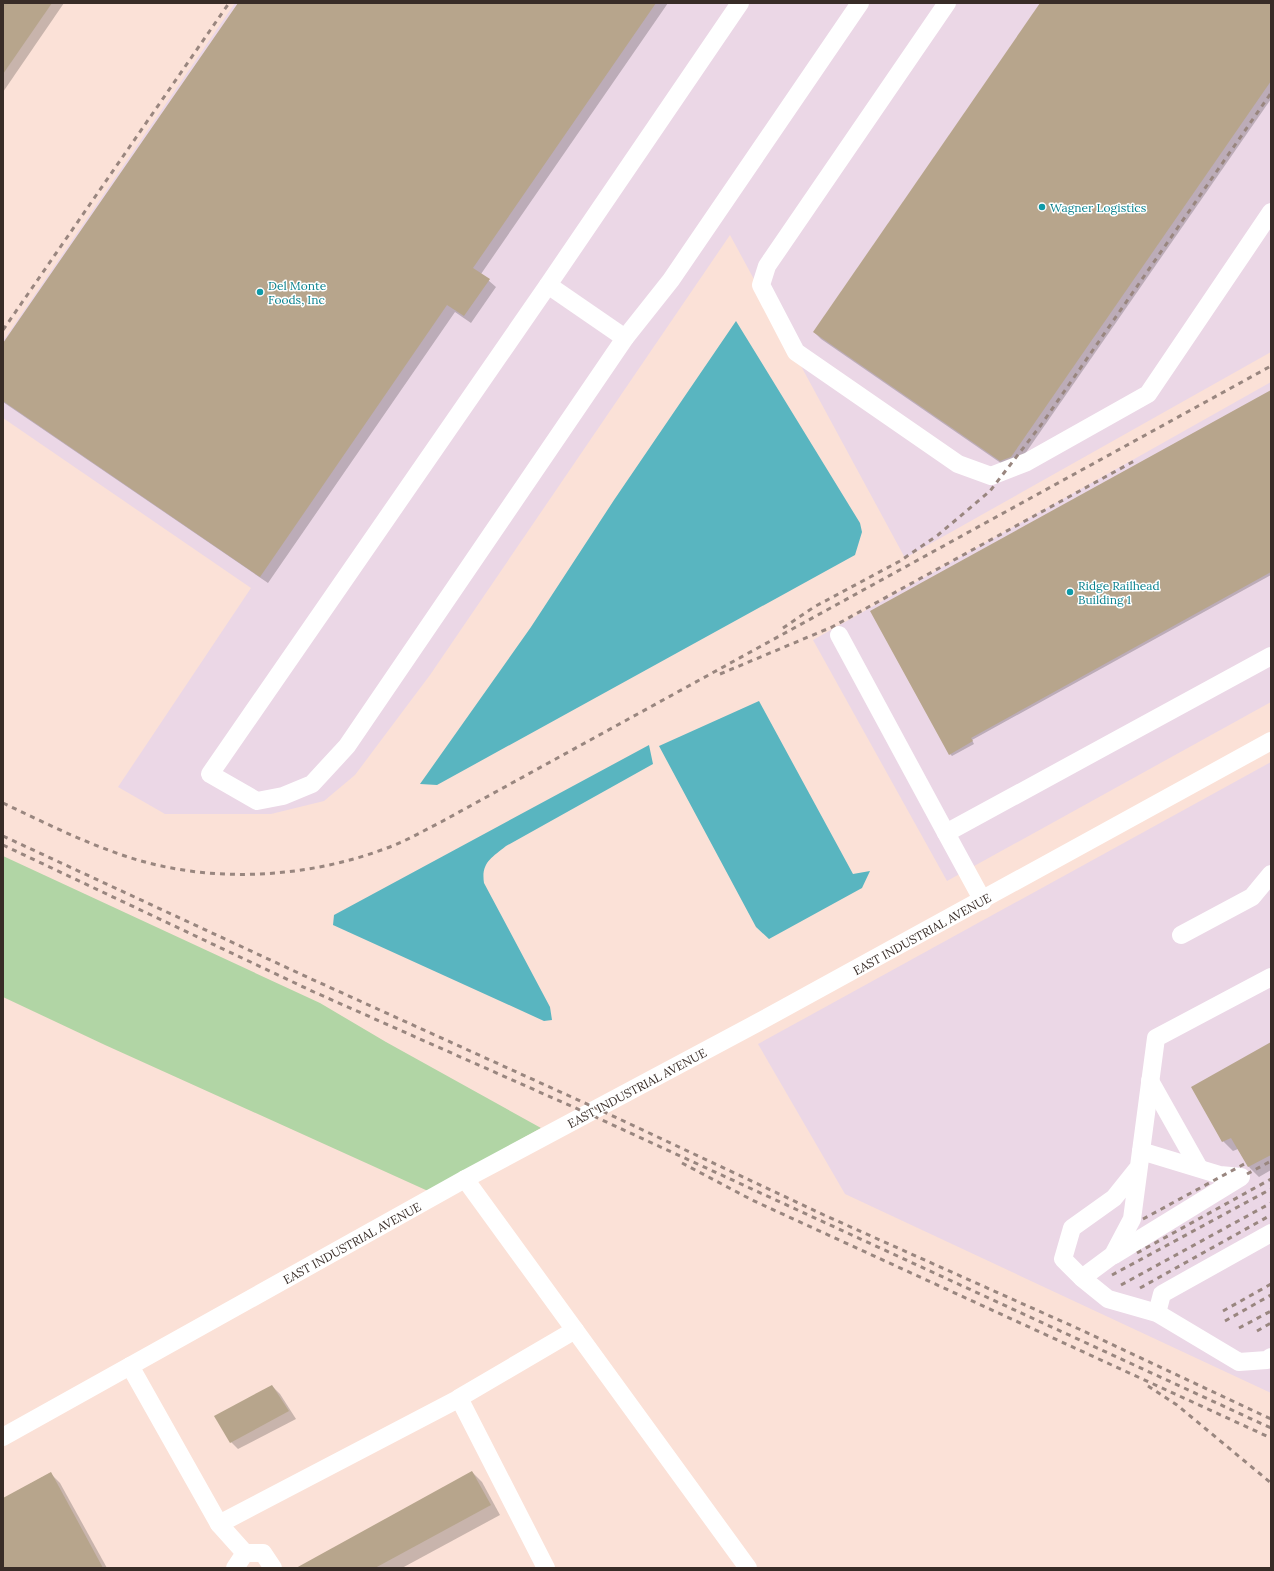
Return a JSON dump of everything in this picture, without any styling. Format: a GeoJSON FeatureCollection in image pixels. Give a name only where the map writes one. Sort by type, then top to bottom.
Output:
{"type":"FeatureCollection","features":[{"type":"Feature","properties":{"kind":"street"},"geometry":{"type":"LineString","coordinates":[[740,3],[548,285],[210,774],[257,800],[283,796],[312,784],[347,746],[625,338],[671,280],[860,3]]}},
{"type":"Feature","properties":{"kind":"street"},"geometry":{"type":"LineString","coordinates":[[947,3],[767,266],[761,285],[796,352],[958,464],[991,476],[1027,462],[1148,394],[1271,212]]}},
{"type":"Feature","properties":{"kind":"street"},"geometry":{"type":"LineString","coordinates":[[548,285],[625,338]]}},
{"type":"Feature","properties":{"kind":"street"},"geometry":{"type":"LineString","coordinates":[[839,636],[982,901]]}},
{"type":"Feature","properties":{"kind":"street"},"geometry":{"type":"LineString","coordinates":[[946,833],[1271,656]]}},
{"type":"Feature","properties":{"kind":"street","name":"EAST INDUSTRIAL AVENUE"},"geometry":{"type":"LineString","coordinates":[[3,1437],[465,1180],[982,901],[1271,741]]}},
{"type":"Feature","properties":{"kind":"street"},"geometry":{"type":"LineString","coordinates":[[1181,936],[1252,897],[1271,874]]}},
{"type":"Feature","properties":{"kind":"street"},"geometry":{"type":"LineString","coordinates":[[1113,1255],[1132,1219],[1156,1038],[1271,977]]}},
{"type":"Feature","properties":{"kind":"street"},"geometry":{"type":"LineString","coordinates":[[1150,1081],[1199,1168]]}},
{"type":"Feature","properties":{"kind":"street"},"geometry":{"type":"LineString","coordinates":[[1082,1278],[1113,1255],[1241,1177],[1220,1175],[1199,1168],[1140,1160]]}},
{"type":"Feature","properties":{"kind":"street"},"geometry":{"type":"LineString","coordinates":[[1140,1160],[1114,1198],[1072,1228],[1063,1259],[1082,1278],[1108,1299],[1157,1313],[1239,1362],[1267,1360],[1271,1357]]}},
{"type":"Feature","properties":{"kind":"street"},"geometry":{"type":"LineString","coordinates":[[465,1180],[748,1568]]}},
{"type":"Feature","properties":{"kind":"street"},"geometry":{"type":"LineString","coordinates":[[1157,1313],[1162,1294],[1271,1233]]}},
{"type":"Feature","properties":{"kind":"street"},"geometry":{"type":"LineString","coordinates":[[218,1524],[460,1398],[575,1330]]}},
{"type":"Feature","properties":{"kind":"street"},"geometry":{"type":"LineString","coordinates":[[130,1366],[218,1524],[245,1553],[264,1553],[273,1568]]}},
{"type":"Feature","properties":{"kind":"street"},"geometry":{"type":"LineString","coordinates":[[460,1398],[546,1568]]}},
{"type":"Feature","properties":{"kind":"street"},"geometry":{"type":"LineString","coordinates":[[236,1568],[245,1553]]}},
{"type":"Feature","properties":{"kind":"shaded area"},"geometry":{"type":"Polygon","coordinates":[[[235,3],[1271,3],[1271,352],[905,558],[730,235],[430,675],[355,775],[324,801],[271,814],[165,814],[118,787],[251,588],[3,418],[3,341],[235,3]]]}},
{"type":"Feature","properties":{"kind":"shaded area"},"geometry":{"type":"Polygon","coordinates":[[[1271,382],[1271,702],[947,881],[813,640],[1271,382]]]}},
{"type":"Feature","properties":{"kind":"shaded area"},"geometry":{"type":"Polygon","coordinates":[[[1271,762],[1271,1393],[845,1194],[758,1044],[1271,762]]]}},
{"type":"Feature","properties":{"kind":"green space"},"geometry":{"type":"Polygon","coordinates":[[[3,856],[320,1003],[386,1042],[541,1128],[428,1191],[105,1045],[3,997],[3,856]]]}},
{"type":"Feature","properties":{"kind":"water"},"geometry":{"type":"Polygon","coordinates":[[[736,321],[860,523],[862,532],[855,555],[437,785],[420,784],[531,627],[614,500],[736,321]]]}},
{"type":"Feature","properties":{"kind":"water"},"geometry":{"type":"Polygon","coordinates":[[[759,701],[853,874],[870,871],[862,888],[769,939],[756,927],[659,746],[759,701]]]}},
{"type":"Feature","properties":{"kind":"water"},"geometry":{"type":"Polygon","coordinates":[[[649,745],[653,764],[506,846],[488,862],[484,870],[484,883],[550,1007],[552,1020],[544,1021],[333,925],[334,915],[649,745]]]}},
{"type":"Feature","properties":{"kind":"building"},"geometry":{"type":"Polygon","coordinates":[[[3,3],[52,3],[3,74],[3,3]]]}},
{"type":"Feature","properties":{"kind":"building","name":"Del Monte Foods, Inc"},"geometry":{"type":"Polygon","coordinates":[[[238,3],[656,3],[473,268],[490,279],[464,316],[447,305],[260,577],[3,401],[3,343],[238,3]]]}},
{"type":"Feature","properties":{"kind":"building","name":"Wagner Logistics"},"geometry":{"type":"Polygon","coordinates":[[[1040,3],[1271,3],[1271,81],[1011,457],[1000,461],[813,332],[1040,3]]]}},
{"type":"Feature","properties":{"kind":"building","name":"Ridge Railhead Building 1"},"geometry":{"type":"Polygon","coordinates":[[[1271,390],[1271,572],[971,738],[973,741],[949,755],[870,611],[1271,390]]]}},
{"type":"Feature","properties":{"kind":"building"},"geometry":{"type":"Polygon","coordinates":[[[1271,1042],[1271,1155],[1248,1167],[1231,1138],[1222,1142],[1191,1087],[1271,1042]]]}},
{"type":"Feature","properties":{"kind":"building"},"geometry":{"type":"Polygon","coordinates":[[[272,1385],[289,1411],[230,1443],[214,1416],[272,1385]]]}},
{"type":"Feature","properties":{"kind":"building"},"geometry":{"type":"Polygon","coordinates":[[[472,1471],[491,1505],[375,1568],[296,1568],[472,1471]]]}},
{"type":"Feature","properties":{"kind":"building"},"geometry":{"type":"Polygon","coordinates":[[[51,1472],[103,1568],[3,1568],[3,1498],[51,1472]]]}},
{"type":"Feature","properties":{"kind":"railway"},"geometry":{"type":"LineString","coordinates":[[3,330],[229,3]]}},
{"type":"Feature","properties":{"kind":"railway"},"geometry":{"type":"LineString","coordinates":[[783,628],[814,607],[900,561],[938,535],[990,491],[1041,425],[1271,93]]}},
{"type":"Feature","properties":{"kind":"railway"},"geometry":{"type":"LineString","coordinates":[[3,803],[63,831],[125,856],[157,865],[189,871],[223,874],[290,872],[356,858],[387,848],[441,822],[1271,366]]}},
{"type":"Feature","properties":{"kind":"railway"},"geometry":{"type":"LineString","coordinates":[[720,674],[832,627],[1136,460]]}},
{"type":"Feature","properties":{"kind":"railway"},"geometry":{"type":"LineString","coordinates":[[3,836],[307,977],[598,1109],[824,1215],[1079,1329],[1271,1419]]}},
{"type":"Feature","properties":{"kind":"railway"},"geometry":{"type":"LineString","coordinates":[[3,845],[314,992],[589,1114],[1271,1428]]}},
{"type":"Feature","properties":{"kind":"railway"},"geometry":{"type":"LineString","coordinates":[[1247,1174],[1271,1161]]}},
{"type":"Feature","properties":{"kind":"railway"},"geometry":{"type":"LineString","coordinates":[[682,1163],[752,1200],[1271,1438]]}},
{"type":"Feature","properties":{"kind":"railway"},"geometry":{"type":"LineString","coordinates":[[1143,1219],[1246,1163]]}},
{"type":"Feature","properties":{"kind":"railway"},"geometry":{"type":"LineString","coordinates":[[1137,1253],[1271,1179]]}},
{"type":"Feature","properties":{"kind":"railway"},"geometry":{"type":"LineString","coordinates":[[1112,1275],[1271,1189]]}},
{"type":"Feature","properties":{"kind":"railway"},"geometry":{"type":"LineString","coordinates":[[1121,1285],[1271,1203]]}},
{"type":"Feature","properties":{"kind":"railway"},"geometry":{"type":"LineString","coordinates":[[1140,1288],[1271,1215]]}},
{"type":"Feature","properties":{"kind":"railway"},"geometry":{"type":"LineString","coordinates":[[1223,1311],[1271,1284]]}},
{"type":"Feature","properties":{"kind":"railway"},"geometry":{"type":"LineString","coordinates":[[1225,1321],[1271,1295]]}},
{"type":"Feature","properties":{"kind":"railway"},"geometry":{"type":"LineString","coordinates":[[1239,1328],[1271,1311]]}},
{"type":"Feature","properties":{"kind":"railway"},"geometry":{"type":"LineString","coordinates":[[1257,1331],[1271,1323]]}},
{"type":"Feature","properties":{"kind":"railway"},"geometry":{"type":"LineString","coordinates":[[1148,1386],[1177,1405],[1271,1483]]}},
{"type":"Feature","properties":{"kind":"place","name":"Wagner Logistics"},"geometry":{"type":"Point","coordinates":[1042,207]}},
{"type":"Feature","properties":{"kind":"place","name":"Del Monte Foods, Inc"},"geometry":{"type":"Point","coordinates":[260,292]}},
{"type":"Feature","properties":{"kind":"place","name":"Ridge Railhead Building 1"},"geometry":{"type":"Point","coordinates":[1070,592]}}]}
